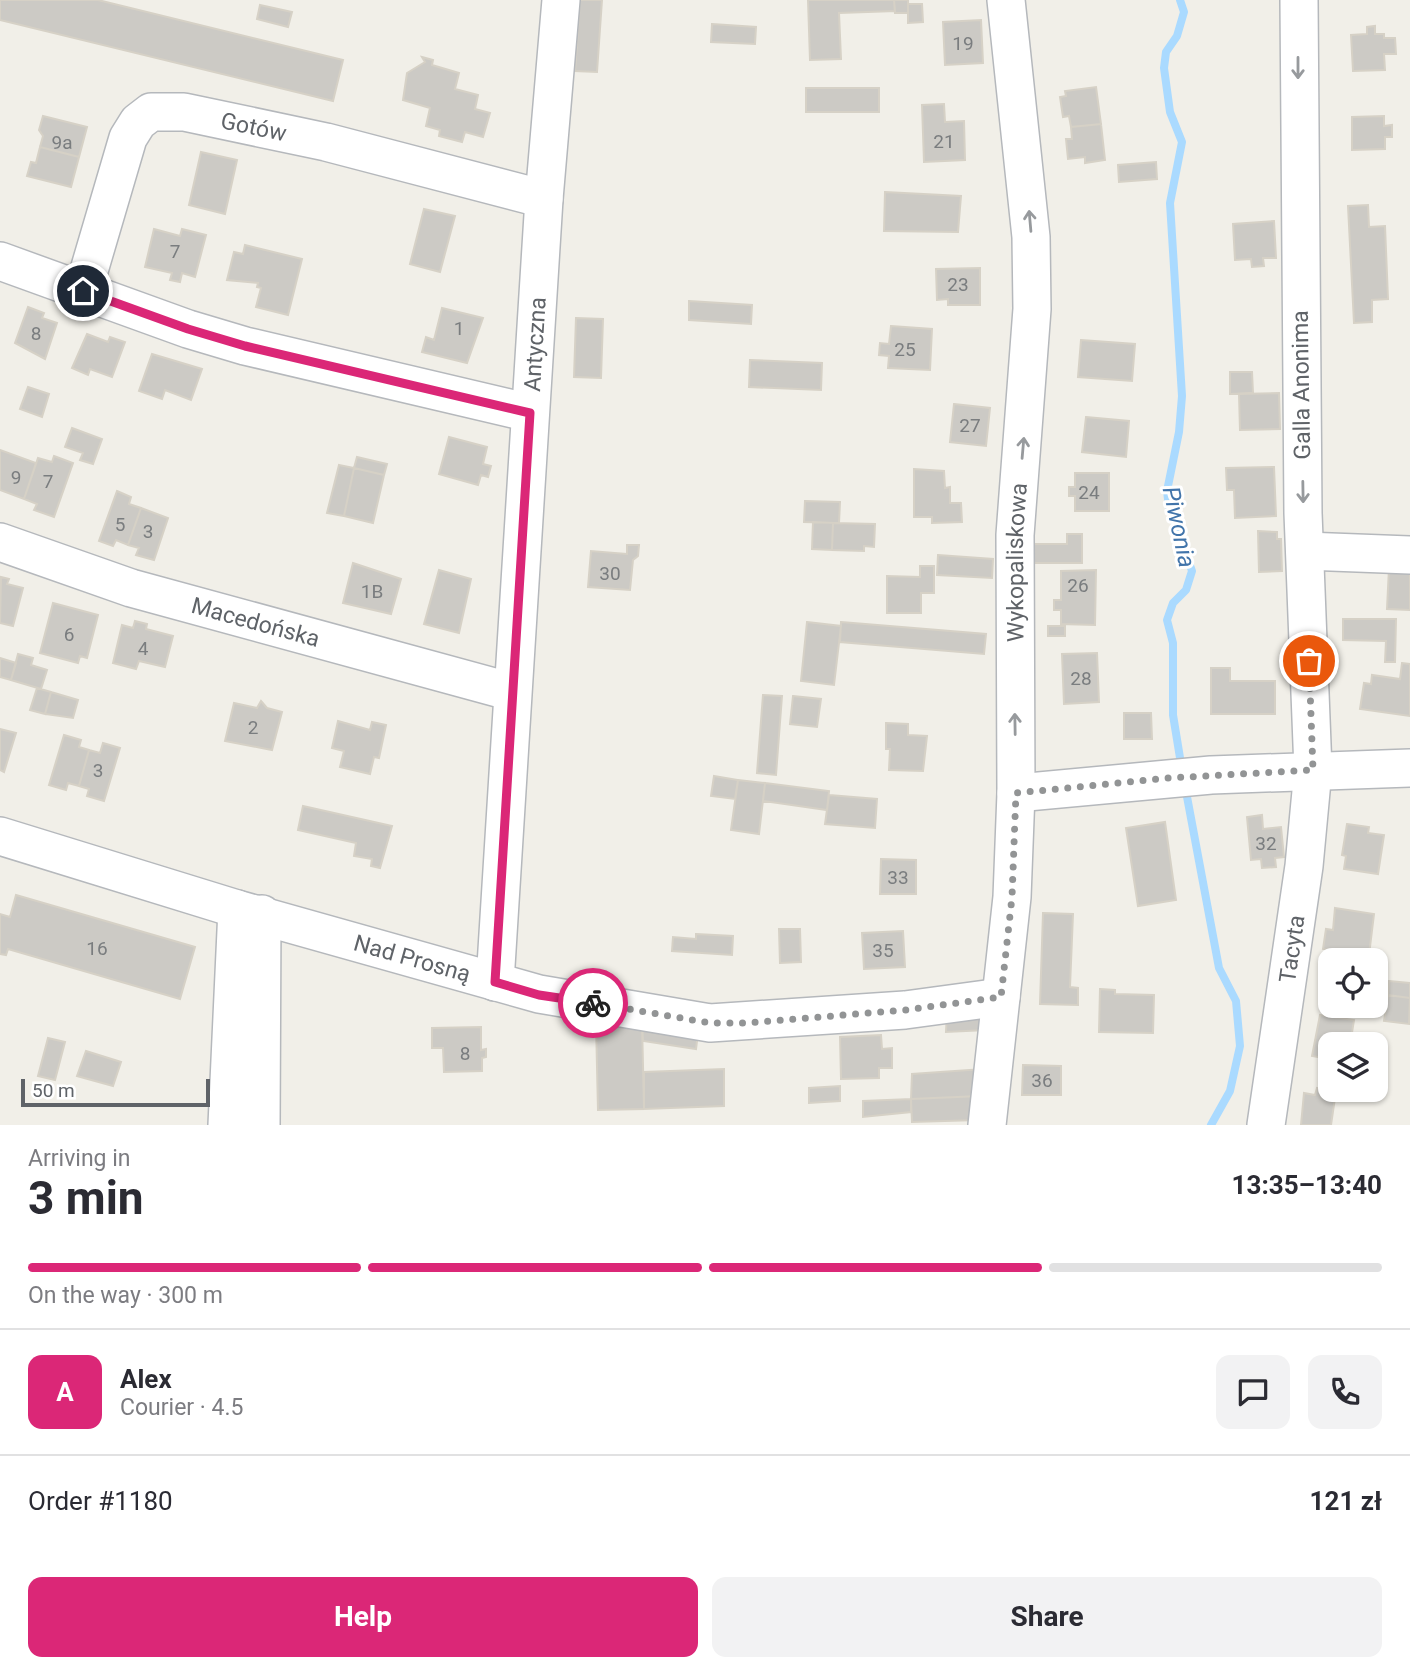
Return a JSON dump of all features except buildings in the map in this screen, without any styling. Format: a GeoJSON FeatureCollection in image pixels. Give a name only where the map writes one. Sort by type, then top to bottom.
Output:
{"type":"FeatureCollection","features":[{"type":"Feature","properties":{"kind":"street","name":"Antyczna"},"geometry":{"type":"LineString","coordinates":[[495,982],[544,199],[561,0]]}},
{"type":"Feature","properties":{"kind":"street","name":"Wykopaliskowa"},"geometry":{"type":"LineString","coordinates":[[987,1125],[1012,897],[1016,793],[1016,535],[1027,399],[1032,273],[1029,210],[1006,0]]}},
{"type":"Feature","properties":{"kind":"street","name":"Galla Anonima"},"geometry":{"type":"LineString","coordinates":[[1299,0],[1305,551],[1313,770]]}},
{"type":"Feature","properties":{"kind":"street","name":"Gotów"},"geometry":{"type":"LineString","coordinates":[[83,291],[128,138],[138,122],[151,112],[184,112],[326,142],[544,199]]}},
{"type":"Feature","properties":{"kind":"street"},"geometry":{"type":"LineString","coordinates":[[0,261],[188,329],[245,346],[530,413]]}},
{"type":"Feature","properties":{"kind":"street","name":"Macedońska"},"geometry":{"type":"LineString","coordinates":[[0,542],[131,589],[512,692]]}},
{"type":"Feature","properties":{"kind":"street"},"geometry":{"type":"LineString","coordinates":[[1305,551],[1410,555]]}},
{"type":"Feature","properties":{"kind":"street"},"geometry":{"type":"LineString","coordinates":[[1016,793],[1211,775],[1410,768]]}},
{"type":"Feature","properties":{"kind":"street","name":"Tacyta"},"geometry":{"type":"LineString","coordinates":[[1266,1125],[1304,866],[1313,770]]}},
{"type":"Feature","properties":{"kind":"street","name":"Nad Prosną"},"geometry":{"type":"LineString","coordinates":[[0,836],[539,995],[710,1023],[905,1010],[1001,997]]}},
{"type":"Feature","properties":{"kind":"street"},"geometry":{"type":"LineString","coordinates":[[227,1125],[250,911]]}},
{"type":"Feature","properties":{"kind":"street"},"geometry":{"type":"LineString","coordinates":[[250,911],[261,1125]]}},
{"type":"Feature","properties":{"kind":"waterway","name":"Piwonia"},"geometry":{"type":"LineString","coordinates":[[1180,0],[1184,12],[1177,36],[1166,52],[1164,68],[1170,112],[1182,142],[1170,203],[1182,396],[1179,432],[1167,491],[1169,507],[1192,571],[1186,590],[1173,603],[1167,620],[1173,643],[1173,715],[1182,770]]}},
{"type":"Feature","properties":{"kind":"waterway","name":"Piwonia"},"geometry":{"type":"LineString","coordinates":[[1185,786],[1219,968],[1236,1001],[1240,1046],[1230,1091],[1211,1125]]}},
{"type":"Feature","properties":{"kind":"way so far"},"geometry":{"type":"LineString","coordinates":[[593,1003],[710,1023],[747,1023],[905,1010],[1001,997],[1012,897],[1016,793],[1169,778],[1313,770],[1309,661]]}},
{"type":"Feature","properties":{"kind":"route"},"geometry":{"type":"LineString","coordinates":[[83,291],[188,329],[245,346],[530,413],[495,982],[539,995],[593,1003]]}}]}
